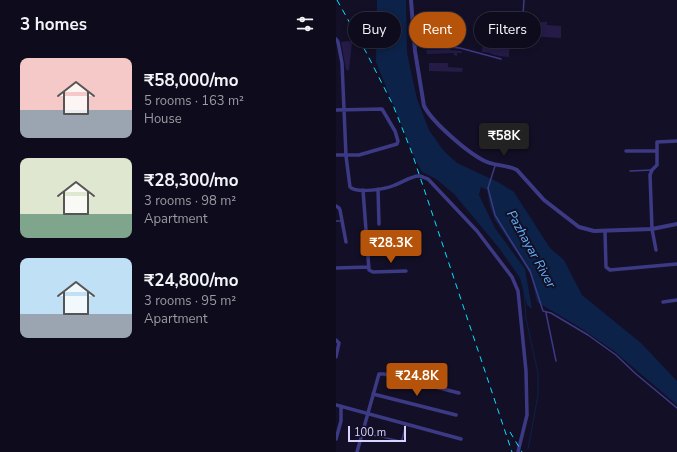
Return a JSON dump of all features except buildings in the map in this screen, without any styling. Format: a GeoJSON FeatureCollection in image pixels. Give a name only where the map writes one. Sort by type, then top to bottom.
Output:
{"type":"FeatureCollection","features":[{"type":"Feature","properties":{"kind":"street"},"geometry":{"type":"LineString","coordinates":[[411,0],[411,12]]}},
{"type":"Feature","properties":{"kind":"street"},"geometry":{"type":"LineString","coordinates":[[336,39],[338,42],[342,63],[346,156],[350,187],[354,190],[388,188],[411,178],[420,176],[428,179],[477,232],[512,277],[518,291],[526,371],[526,415],[518,452]]}},
{"type":"Feature","properties":{"kind":"street"},"geometry":{"type":"LineString","coordinates":[[415,48],[424,106],[428,114],[445,131],[480,159],[495,164],[512,167],[517,170],[544,200],[579,226],[594,232],[652,229],[677,224]]}},
{"type":"Feature","properties":{"kind":"street"},"geometry":{"type":"LineString","coordinates":[[336,87],[342,86]]}},
{"type":"Feature","properties":{"kind":"street"},"geometry":{"type":"LineString","coordinates":[[336,110],[382,109],[395,131],[398,141],[397,144],[359,155],[336,155]]}},
{"type":"Feature","properties":{"kind":"street"},"geometry":{"type":"LineString","coordinates":[[656,250],[652,229],[650,175],[652,170],[657,165],[656,144],[658,142],[677,141]]}},
{"type":"Feature","properties":{"kind":"street"},"geometry":{"type":"LineString","coordinates":[[626,150],[656,150]]}},
{"type":"Feature","properties":{"kind":"street"},"geometry":{"type":"LineString","coordinates":[[378,189],[379,224]]}},
{"type":"Feature","properties":{"kind":"street"},"geometry":{"type":"LineString","coordinates":[[363,190],[367,247],[369,267],[371,271],[406,271]]}},
{"type":"Feature","properties":{"kind":"street"},"geometry":{"type":"LineString","coordinates":[[336,206],[339,208],[346,242]]}},
{"type":"Feature","properties":{"kind":"street"},"geometry":{"type":"LineString","coordinates":[[605,231],[606,267],[608,270],[677,264]]}},
{"type":"Feature","properties":{"kind":"street"},"geometry":{"type":"LineString","coordinates":[[336,268],[369,267]]}},
{"type":"Feature","properties":{"kind":"street"},"geometry":{"type":"LineString","coordinates":[[663,302],[677,300]]}},
{"type":"Feature","properties":{"kind":"street"},"geometry":{"type":"LineString","coordinates":[[336,340],[339,346],[336,357]]}},
{"type":"Feature","properties":{"kind":"street"},"geometry":{"type":"LineString","coordinates":[[357,452],[378,376],[381,374],[459,393]]}},
{"type":"Feature","properties":{"kind":"street"},"geometry":{"type":"LineString","coordinates":[[373,394],[456,416]]}},
{"type":"Feature","properties":{"kind":"street"},"geometry":{"type":"LineString","coordinates":[[336,405],[461,439]]}},
{"type":"Feature","properties":{"kind":"street"},"geometry":{"type":"LineString","coordinates":[[336,439],[341,421],[341,406]]}},
{"type":"Feature","properties":{"kind":"lane"},"geometry":{"type":"LineString","coordinates":[[523,12],[524,0]]}},
{"type":"Feature","properties":{"kind":"lane"},"geometry":{"type":"LineString","coordinates":[[460,48],[501,59]]}},
{"type":"Feature","properties":{"kind":"lane"},"geometry":{"type":"LineString","coordinates":[[495,164],[488,188],[495,215],[530,271],[541,307],[546,313],[556,361]]}},
{"type":"Feature","properties":{"kind":"lane"},"geometry":{"type":"LineString","coordinates":[[630,171],[652,170]]}},
{"type":"Feature","properties":{"kind":"lane"},"geometry":{"type":"LineString","coordinates":[[336,221],[342,221]]}},
{"type":"Feature","properties":{"kind":"lane"},"geometry":{"type":"LineString","coordinates":[[367,247],[390,246]]}},
{"type":"Feature","properties":{"kind":"lane"},"geometry":{"type":"LineString","coordinates":[[546,313],[551,313],[588,335],[616,355],[636,374],[677,408]]}},
{"type":"Feature","properties":{"kind":"lane"},"geometry":{"type":"LineString","coordinates":[[362,433],[400,441],[402,440],[406,424]]}},
{"type":"Feature","properties":{"kind":"water","name":"Pazhayar River"},"geometry":{"type":"Polygon","coordinates":[[[377,0],[406,0],[407,53],[417,99],[429,130],[443,150],[457,163],[498,182],[514,192],[550,248],[564,260],[582,295],[641,343],[677,381],[677,405],[614,351],[579,327],[537,302],[531,276],[495,220],[490,206],[487,190],[481,187],[479,195],[495,228],[525,269],[532,309],[527,305],[520,278],[499,248],[454,194],[436,179],[422,172],[415,159],[376,62],[376,48],[401,48],[401,12],[377,12],[377,0]]]}},
{"type":"Feature","properties":{"kind":"waterway"},"geometry":{"type":"LineString","coordinates":[[524,291],[526,319],[538,373],[538,395],[528,449]]}},
{"type":"Feature","properties":{"kind":"railway"},"geometry":{"type":"LineString","coordinates":[[337,0],[393,105],[412,153],[512,452]]}},
{"type":"Feature","properties":{"kind":"railway"},"geometry":{"type":"LineString","coordinates":[[510,432],[522,452]]}}]}
